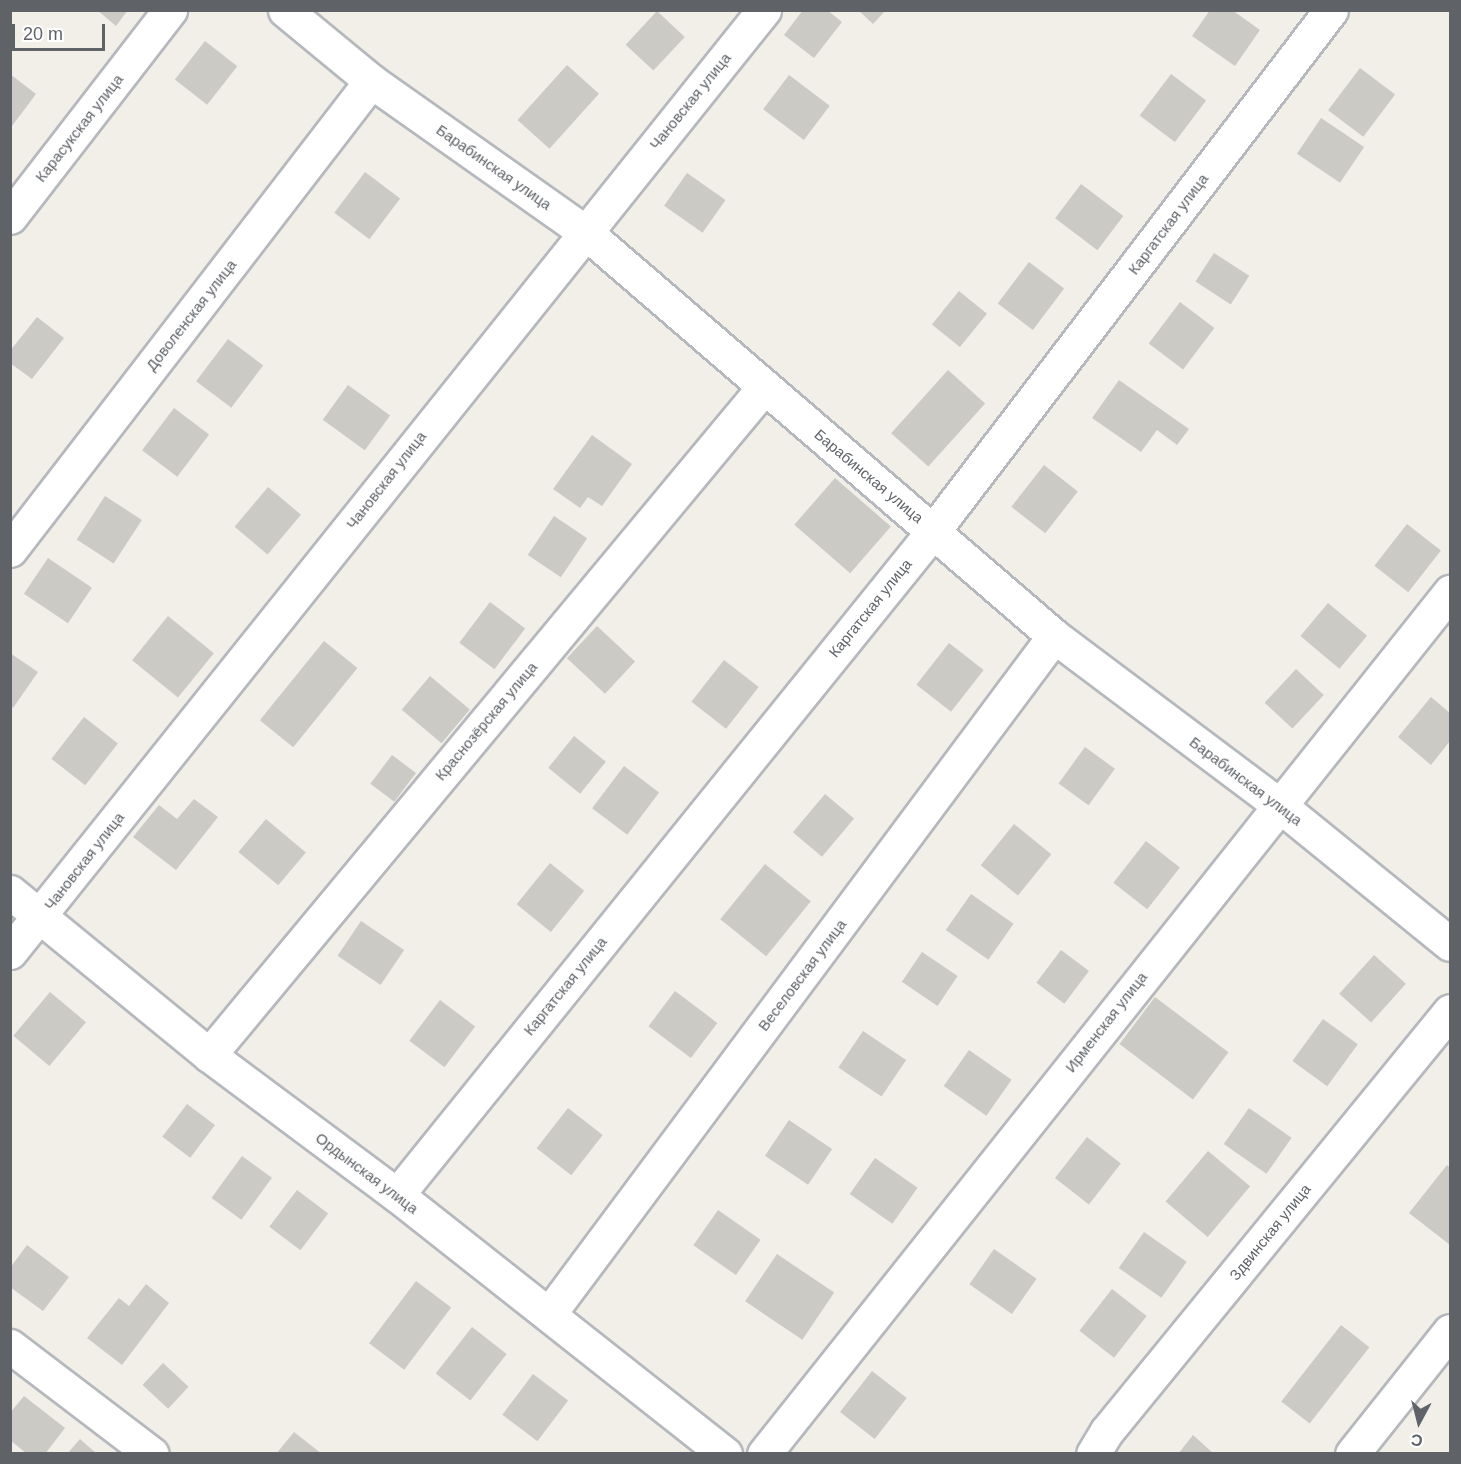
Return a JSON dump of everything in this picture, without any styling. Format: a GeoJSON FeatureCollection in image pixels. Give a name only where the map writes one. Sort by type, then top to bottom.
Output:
{"type":"FeatureCollection","features":[{"type":"Feature","properties":{"kind":"street","name":"Карасукская улица"},"geometry":{"type":"LineString","coordinates":[[10,217],[170,10]]}},
{"type":"Feature","properties":{"kind":"street","name":"Барабинская улица"},"geometry":{"type":"LineString","coordinates":[[285,10],[371,81],[584,231],[934,530],[1054,636],[1279,805],[1450,945]]}},
{"type":"Feature","properties":{"kind":"street","name":"Чановская улица"},"geometry":{"type":"LineString","coordinates":[[10,952],[584,231],[764,10]]}},
{"type":"Feature","properties":{"kind":"street","name":"Каргатская улица"},"geometry":{"type":"LineString","coordinates":[[397,1195],[934,530],[1331,10]]}},
{"type":"Feature","properties":{"kind":"street","name":"Доволенская улица"},"geometry":{"type":"LineString","coordinates":[[10,550],[371,81]]}},
{"type":"Feature","properties":{"kind":"street","name":"Краснозёрская улица"},"geometry":{"type":"LineString","coordinates":[[209,1055],[764,387]]}},
{"type":"Feature","properties":{"kind":"street","name":"Ирменская улица"},"geometry":{"type":"LineString","coordinates":[[764,1454],[1450,592]]}},
{"type":"Feature","properties":{"kind":"street","name":"Веселовская улица"},"geometry":{"type":"LineString","coordinates":[[549,1314],[1054,636]]}},
{"type":"Feature","properties":{"kind":"street","name":"Ордынская улица"},"geometry":{"type":"LineString","coordinates":[[10,892],[209,1055],[397,1195],[725,1454]]}},
{"type":"Feature","properties":{"kind":"street","name":"Здвинская улица"},"geometry":{"type":"LineString","coordinates":[[1093,1454],[1107,1431],[1450,1011]]}},
{"type":"Feature","properties":{"kind":"street"},"geometry":{"type":"LineString","coordinates":[[1352,1454],[1450,1331]]}},
{"type":"Feature","properties":{"kind":"street"},"geometry":{"type":"LineString","coordinates":[[10,1346],[152,1454]]}},
{"type":"Feature","properties":{"kind":"building"},"geometry":{"type":"Polygon","coordinates":[[[97,10],[128,10],[116,26],[97,10]]]}},
{"type":"Feature","properties":{"kind":"building"},"geometry":{"type":"Polygon","coordinates":[[[803,10],[827,10],[842,22],[814,58],[784,35],[803,10]]]}},
{"type":"Feature","properties":{"kind":"building"},"geometry":{"type":"Polygon","coordinates":[[[858,10],[886,10],[873,24],[858,10]]]}},
{"type":"Feature","properties":{"kind":"building"},"geometry":{"type":"Polygon","coordinates":[[[1210,10],[1232,10],[1260,30],[1235,66],[1192,36],[1210,10]]]}},
{"type":"Feature","properties":{"kind":"building"},"geometry":{"type":"Polygon","coordinates":[[[657,11],[685,37],[653,71],[626,45],[657,11]]]}},
{"type":"Feature","properties":{"kind":"building"},"geometry":{"type":"Polygon","coordinates":[[[205,41],[237,66],[207,105],[175,80],[205,41]]]}},
{"type":"Feature","properties":{"kind":"building"},"geometry":{"type":"Polygon","coordinates":[[[567,65],[599,94],[549,149],[517,120],[567,65]]]}},
{"type":"Feature","properties":{"kind":"building"},"geometry":{"type":"Polygon","coordinates":[[[1360,68],[1395,94],[1363,137],[1328,110],[1360,68]]]}},
{"type":"Feature","properties":{"kind":"building"},"geometry":{"type":"Polygon","coordinates":[[[10,74],[36,94],[12,126],[10,124],[10,74]]]}},
{"type":"Feature","properties":{"kind":"building"},"geometry":{"type":"Polygon","coordinates":[[[1171,74],[1206,100],[1175,142],[1140,116],[1171,74]]]}},
{"type":"Feature","properties":{"kind":"building"},"geometry":{"type":"Polygon","coordinates":[[[789,75],[830,106],[804,140],[763,109],[789,75]]]}},
{"type":"Feature","properties":{"kind":"building"},"geometry":{"type":"Polygon","coordinates":[[[1321,118],[1364,147],[1340,183],[1297,154],[1321,118]]]}},
{"type":"Feature","properties":{"kind":"building"},"geometry":{"type":"Polygon","coordinates":[[[365,172],[400,198],[369,239],[334,213],[365,172]]]}},
{"type":"Feature","properties":{"kind":"building"},"geometry":{"type":"Polygon","coordinates":[[[687,173],[726,200],[703,233],[664,206],[687,173]]]}},
{"type":"Feature","properties":{"kind":"building"},"geometry":{"type":"Polygon","coordinates":[[[1081,184],[1123,216],[1097,250],[1055,218],[1081,184]]]}},
{"type":"Feature","properties":{"kind":"building"},"geometry":{"type":"Polygon","coordinates":[[[1214,253],[1249,276],[1231,304],[1195,282],[1214,253]]]}},
{"type":"Feature","properties":{"kind":"building"},"geometry":{"type":"Polygon","coordinates":[[[1029,262],[1064,288],[1033,330],[998,304],[1029,262]]]}},
{"type":"Feature","properties":{"kind":"building"},"geometry":{"type":"Polygon","coordinates":[[[959,291],[987,314],[960,347],[932,324],[959,291]]]}},
{"type":"Feature","properties":{"kind":"building"},"geometry":{"type":"Polygon","coordinates":[[[1180,302],[1214,328],[1183,369],[1149,344],[1180,302]]]}},
{"type":"Feature","properties":{"kind":"building"},"geometry":{"type":"Polygon","coordinates":[[[37,317],[64,338],[32,379],[10,363],[10,351],[37,317]]]}},
{"type":"Feature","properties":{"kind":"building"},"geometry":{"type":"Polygon","coordinates":[[[228,339],[263,365],[231,408],[196,381],[228,339]]]}},
{"type":"Feature","properties":{"kind":"building"},"geometry":{"type":"Polygon","coordinates":[[[948,370],[985,403],[928,467],[891,433],[948,370]]]}},
{"type":"Feature","properties":{"kind":"building"},"geometry":{"type":"Polygon","coordinates":[[[1119,380],[1189,429],[1177,445],[1157,430],[1141,452],[1092,418],[1119,380]]]}},
{"type":"Feature","properties":{"kind":"building"},"geometry":{"type":"Polygon","coordinates":[[[348,385],[390,416],[365,450],[323,420],[348,385]]]}},
{"type":"Feature","properties":{"kind":"building"},"geometry":{"type":"Polygon","coordinates":[[[174,408],[209,434],[177,477],[142,450],[174,408]]]}},
{"type":"Feature","properties":{"kind":"building"},"geometry":{"type":"Polygon","coordinates":[[[592,435],[632,464],[602,506],[588,497],[580,508],[553,489],[592,435]]]}},
{"type":"Feature","properties":{"kind":"building"},"geometry":{"type":"Polygon","coordinates":[[[1044,465],[1078,491],[1045,533],[1011,507],[1044,465]]]}},
{"type":"Feature","properties":{"kind":"building"},"geometry":{"type":"Polygon","coordinates":[[[835,478],[891,527],[850,573],[794,525],[835,478]]]}},
{"type":"Feature","properties":{"kind":"building"},"geometry":{"type":"Polygon","coordinates":[[[268,487],[301,515],[268,554],[235,527],[268,487]]]}},
{"type":"Feature","properties":{"kind":"building"},"geometry":{"type":"Polygon","coordinates":[[[105,496],[142,520],[114,564],[77,540],[105,496]]]}},
{"type":"Feature","properties":{"kind":"building"},"geometry":{"type":"Polygon","coordinates":[[[554,516],[587,538],[561,577],[528,555],[554,516]]]}},
{"type":"Feature","properties":{"kind":"building"},"geometry":{"type":"Polygon","coordinates":[[[1407,524],[1441,550],[1408,592],[1374,566],[1407,524]]]}},
{"type":"Feature","properties":{"kind":"building"},"geometry":{"type":"Polygon","coordinates":[[[48,558],[92,588],[68,623],[24,594],[48,558]]]}},
{"type":"Feature","properties":{"kind":"building"},"geometry":{"type":"Polygon","coordinates":[[[490,602],[525,628],[494,669],[459,643],[490,602]]]}},
{"type":"Feature","properties":{"kind":"building"},"geometry":{"type":"Polygon","coordinates":[[[1328,603],[1367,636],[1339,669],[1300,636],[1328,603]]]}},
{"type":"Feature","properties":{"kind":"building"},"geometry":{"type":"Polygon","coordinates":[[[168,616],[214,653],[178,697],[132,660],[168,616]]]}},
{"type":"Feature","properties":{"kind":"building"},"geometry":{"type":"Polygon","coordinates":[[[597,626],[635,661],[605,694],[567,658],[597,626]]]}},
{"type":"Feature","properties":{"kind":"building"},"geometry":{"type":"Polygon","coordinates":[[[324,641],[357,668],[293,747],[260,720],[324,641]]]}},
{"type":"Feature","properties":{"kind":"building"},"geometry":{"type":"Polygon","coordinates":[[[949,643],[984,670],[951,712],[916,685],[949,643]]]}},
{"type":"Feature","properties":{"kind":"building"},"geometry":{"type":"Polygon","coordinates":[[[10,653],[38,672],[13,708],[10,706],[10,653]]]}},
{"type":"Feature","properties":{"kind":"building"},"geometry":{"type":"Polygon","coordinates":[[[724,660],[759,687],[726,729],[691,702],[724,660]]]}},
{"type":"Feature","properties":{"kind":"building"},"geometry":{"type":"Polygon","coordinates":[[[1296,669],[1324,695],[1292,729],[1265,703],[1296,669]]]}},
{"type":"Feature","properties":{"kind":"building"},"geometry":{"type":"Polygon","coordinates":[[[430,676],[470,709],[442,743],[402,710],[430,676]]]}},
{"type":"Feature","properties":{"kind":"building"},"geometry":{"type":"Polygon","coordinates":[[[1431,697],[1450,713],[1450,741],[1431,765],[1398,737],[1431,697]]]}},
{"type":"Feature","properties":{"kind":"building"},"geometry":{"type":"Polygon","coordinates":[[[84,717],[118,743],[85,785],[51,759],[84,717]]]}},
{"type":"Feature","properties":{"kind":"building"},"geometry":{"type":"Polygon","coordinates":[[[574,736],[606,762],[580,794],[548,768],[574,736]]]}},
{"type":"Feature","properties":{"kind":"building"},"geometry":{"type":"Polygon","coordinates":[[[1085,747],[1115,769],[1088,805],[1059,783],[1085,747]]]}},
{"type":"Feature","properties":{"kind":"building"},"geometry":{"type":"Polygon","coordinates":[[[392,755],[416,773],[394,802],[370,784],[392,755]]]}},
{"type":"Feature","properties":{"kind":"building"},"geometry":{"type":"Polygon","coordinates":[[[624,766],[659,792],[627,835],[592,808],[624,766]]]}},
{"type":"Feature","properties":{"kind":"building"},"geometry":{"type":"Polygon","coordinates":[[[825,794],[854,818],[822,857],[793,832],[825,794]]]}},
{"type":"Feature","properties":{"kind":"building"},"geometry":{"type":"Polygon","coordinates":[[[194,799],[218,817],[176,870],[133,837],[159,805],[177,819],[194,799]]]}},
{"type":"Feature","properties":{"kind":"building"},"geometry":{"type":"Polygon","coordinates":[[[266,819],[306,852],[278,885],[238,852],[266,819]]]}},
{"type":"Feature","properties":{"kind":"building"},"geometry":{"type":"Polygon","coordinates":[[[1014,824],[1051,854],[1018,895],[981,865],[1014,824]]]}},
{"type":"Feature","properties":{"kind":"building"},"geometry":{"type":"Polygon","coordinates":[[[1146,841],[1180,867],[1147,909],[1113,883],[1146,841]]]}},
{"type":"Feature","properties":{"kind":"building"},"geometry":{"type":"Polygon","coordinates":[[[550,863],[584,891],[551,932],[517,904],[550,863]]]}},
{"type":"Feature","properties":{"kind":"building"},"geometry":{"type":"Polygon","coordinates":[[[765,864],[811,901],[766,956],[720,919],[765,864]]]}},
{"type":"Feature","properties":{"kind":"building"},"geometry":{"type":"Polygon","coordinates":[[[971,894],[1014,924],[988,960],[946,930],[971,894]]]}},
{"type":"Feature","properties":{"kind":"building"},"geometry":{"type":"Polygon","coordinates":[[[361,921],[404,950],[381,985],[338,956],[361,921]]]}},
{"type":"Feature","properties":{"kind":"building"},"geometry":{"type":"Polygon","coordinates":[[[1061,950],[1089,971],[1064,1004],[1036,983],[1061,950]]]}},
{"type":"Feature","properties":{"kind":"building"},"geometry":{"type":"Polygon","coordinates":[[[922,952],[958,976],[938,1006],[902,982],[922,952]]]}},
{"type":"Feature","properties":{"kind":"building"},"geometry":{"type":"Polygon","coordinates":[[[1374,955],[1406,984],[1371,1022],[1339,994],[1374,955]]]}},
{"type":"Feature","properties":{"kind":"building"},"geometry":{"type":"Polygon","coordinates":[[[675,991],[717,1023],[691,1058],[649,1026],[675,991]]]}},
{"type":"Feature","properties":{"kind":"building"},"geometry":{"type":"Polygon","coordinates":[[[50,992],[86,1022],[49,1066],[13,1036],[50,992]]]}},
{"type":"Feature","properties":{"kind":"building"},"geometry":{"type":"Polygon","coordinates":[[[1155,997],[1228,1052],[1193,1099],[1119,1044],[1155,997]]]}},
{"type":"Feature","properties":{"kind":"building"},"geometry":{"type":"Polygon","coordinates":[[[440,1000],[475,1026],[444,1067],[409,1041],[440,1000]]]}},
{"type":"Feature","properties":{"kind":"building"},"geometry":{"type":"Polygon","coordinates":[[[1323,1019],[1358,1044],[1327,1086],[1292,1061],[1323,1019]]]}},
{"type":"Feature","properties":{"kind":"building"},"geometry":{"type":"Polygon","coordinates":[[[863,1031],[906,1060],[882,1097],[838,1067],[863,1031]]]}},
{"type":"Feature","properties":{"kind":"building"},"geometry":{"type":"Polygon","coordinates":[[[969,1050],[1012,1080],[986,1116],[944,1086],[969,1050]]]}},
{"type":"Feature","properties":{"kind":"building"},"geometry":{"type":"Polygon","coordinates":[[[187,1104],[215,1125],[190,1158],[162,1137],[187,1104]]]}},
{"type":"Feature","properties":{"kind":"building"},"geometry":{"type":"Polygon","coordinates":[[[568,1108],[603,1135],[571,1175],[537,1148],[568,1108]]]}},
{"type":"Feature","properties":{"kind":"building"},"geometry":{"type":"Polygon","coordinates":[[[1249,1108],[1292,1138],[1266,1174],[1224,1144],[1249,1108]]]}},
{"type":"Feature","properties":{"kind":"building"},"geometry":{"type":"Polygon","coordinates":[[[789,1120],[832,1149],[808,1185],[765,1156],[789,1120]]]}},
{"type":"Feature","properties":{"kind":"building"},"geometry":{"type":"Polygon","coordinates":[[[1087,1137],[1121,1163],[1089,1204],[1055,1178],[1087,1137]]]}},
{"type":"Feature","properties":{"kind":"building"},"geometry":{"type":"Polygon","coordinates":[[[1208,1151],[1250,1186],[1208,1237],[1166,1202],[1208,1151]]]}},
{"type":"Feature","properties":{"kind":"building"},"geometry":{"type":"Polygon","coordinates":[[[242,1156],[272,1178],[241,1220],[211,1198],[242,1156]]]}},
{"type":"Feature","properties":{"kind":"building"},"geometry":{"type":"Polygon","coordinates":[[[875,1158],[918,1188],[892,1224],[850,1194],[875,1158]]]}},
{"type":"Feature","properties":{"kind":"building"},"geometry":{"type":"Polygon","coordinates":[[[1447,1165],[1450,1168],[1450,1245],[1409,1213],[1447,1165]]]}},
{"type":"Feature","properties":{"kind":"building"},"geometry":{"type":"Polygon","coordinates":[[[297,1190],[328,1213],[300,1250],[269,1227],[297,1190]]]}},
{"type":"Feature","properties":{"kind":"building"},"geometry":{"type":"Polygon","coordinates":[[[718,1210],[761,1240],[736,1275],[693,1245],[718,1210]]]}},
{"type":"Feature","properties":{"kind":"building"},"geometry":{"type":"Polygon","coordinates":[[[1144,1232],[1187,1262],[1161,1298],[1119,1268],[1144,1232]]]}},
{"type":"Feature","properties":{"kind":"building"},"geometry":{"type":"Polygon","coordinates":[[[27,1245],[69,1277],[43,1311],[10,1287],[10,1268],[27,1245]]]}},
{"type":"Feature","properties":{"kind":"building"},"geometry":{"type":"Polygon","coordinates":[[[994,1249],[1037,1279],[1012,1314],[969,1284],[994,1249]]]}},
{"type":"Feature","properties":{"kind":"building"},"geometry":{"type":"Polygon","coordinates":[[[777,1254],[834,1293],[802,1340],[745,1301],[777,1254]]]}},
{"type":"Feature","properties":{"kind":"building"},"geometry":{"type":"Polygon","coordinates":[[[416,1281],[451,1307],[404,1370],[369,1343],[416,1281]]]}},
{"type":"Feature","properties":{"kind":"building"},"geometry":{"type":"Polygon","coordinates":[[[146,1284],[169,1303],[122,1365],[87,1338],[119,1298],[129,1306],[146,1284]]]}},
{"type":"Feature","properties":{"kind":"building"},"geometry":{"type":"Polygon","coordinates":[[[1112,1289],[1147,1316],[1114,1358],[1079,1331],[1112,1289]]]}},
{"type":"Feature","properties":{"kind":"building"},"geometry":{"type":"Polygon","coordinates":[[[1341,1325],[1369,1347],[1310,1424],[1281,1401],[1341,1325]]]}},
{"type":"Feature","properties":{"kind":"building"},"geometry":{"type":"Polygon","coordinates":[[[472,1327],[507,1354],[470,1401],[436,1373],[472,1327]]]}},
{"type":"Feature","properties":{"kind":"building"},"geometry":{"type":"Polygon","coordinates":[[[163,1363],[189,1387],[168,1409],[143,1385],[163,1363]]]}},
{"type":"Feature","properties":{"kind":"building"},"geometry":{"type":"Polygon","coordinates":[[[872,1371],[907,1398],[875,1439],[840,1412],[872,1371]]]}},
{"type":"Feature","properties":{"kind":"building"},"geometry":{"type":"Polygon","coordinates":[[[533,1374],[568,1400],[537,1441],[502,1415],[533,1374]]]}},
{"type":"Feature","properties":{"kind":"building"},"geometry":{"type":"Polygon","coordinates":[[[24,1396],[65,1428],[45,1454],[27,1454],[10,1440],[10,1413],[24,1396]]]}},
{"type":"Feature","properties":{"kind":"building"},"geometry":{"type":"Polygon","coordinates":[[[294,1432],[322,1454],[276,1454],[294,1432]]]}},
{"type":"Feature","properties":{"kind":"building"},"geometry":{"type":"Polygon","coordinates":[[[1193,1435],[1214,1454],[1178,1454],[1193,1435]]]}},
{"type":"Feature","properties":{"kind":"building"},"geometry":{"type":"Polygon","coordinates":[[[80,1439],[97,1454],[67,1454],[80,1439]]]}}]}
